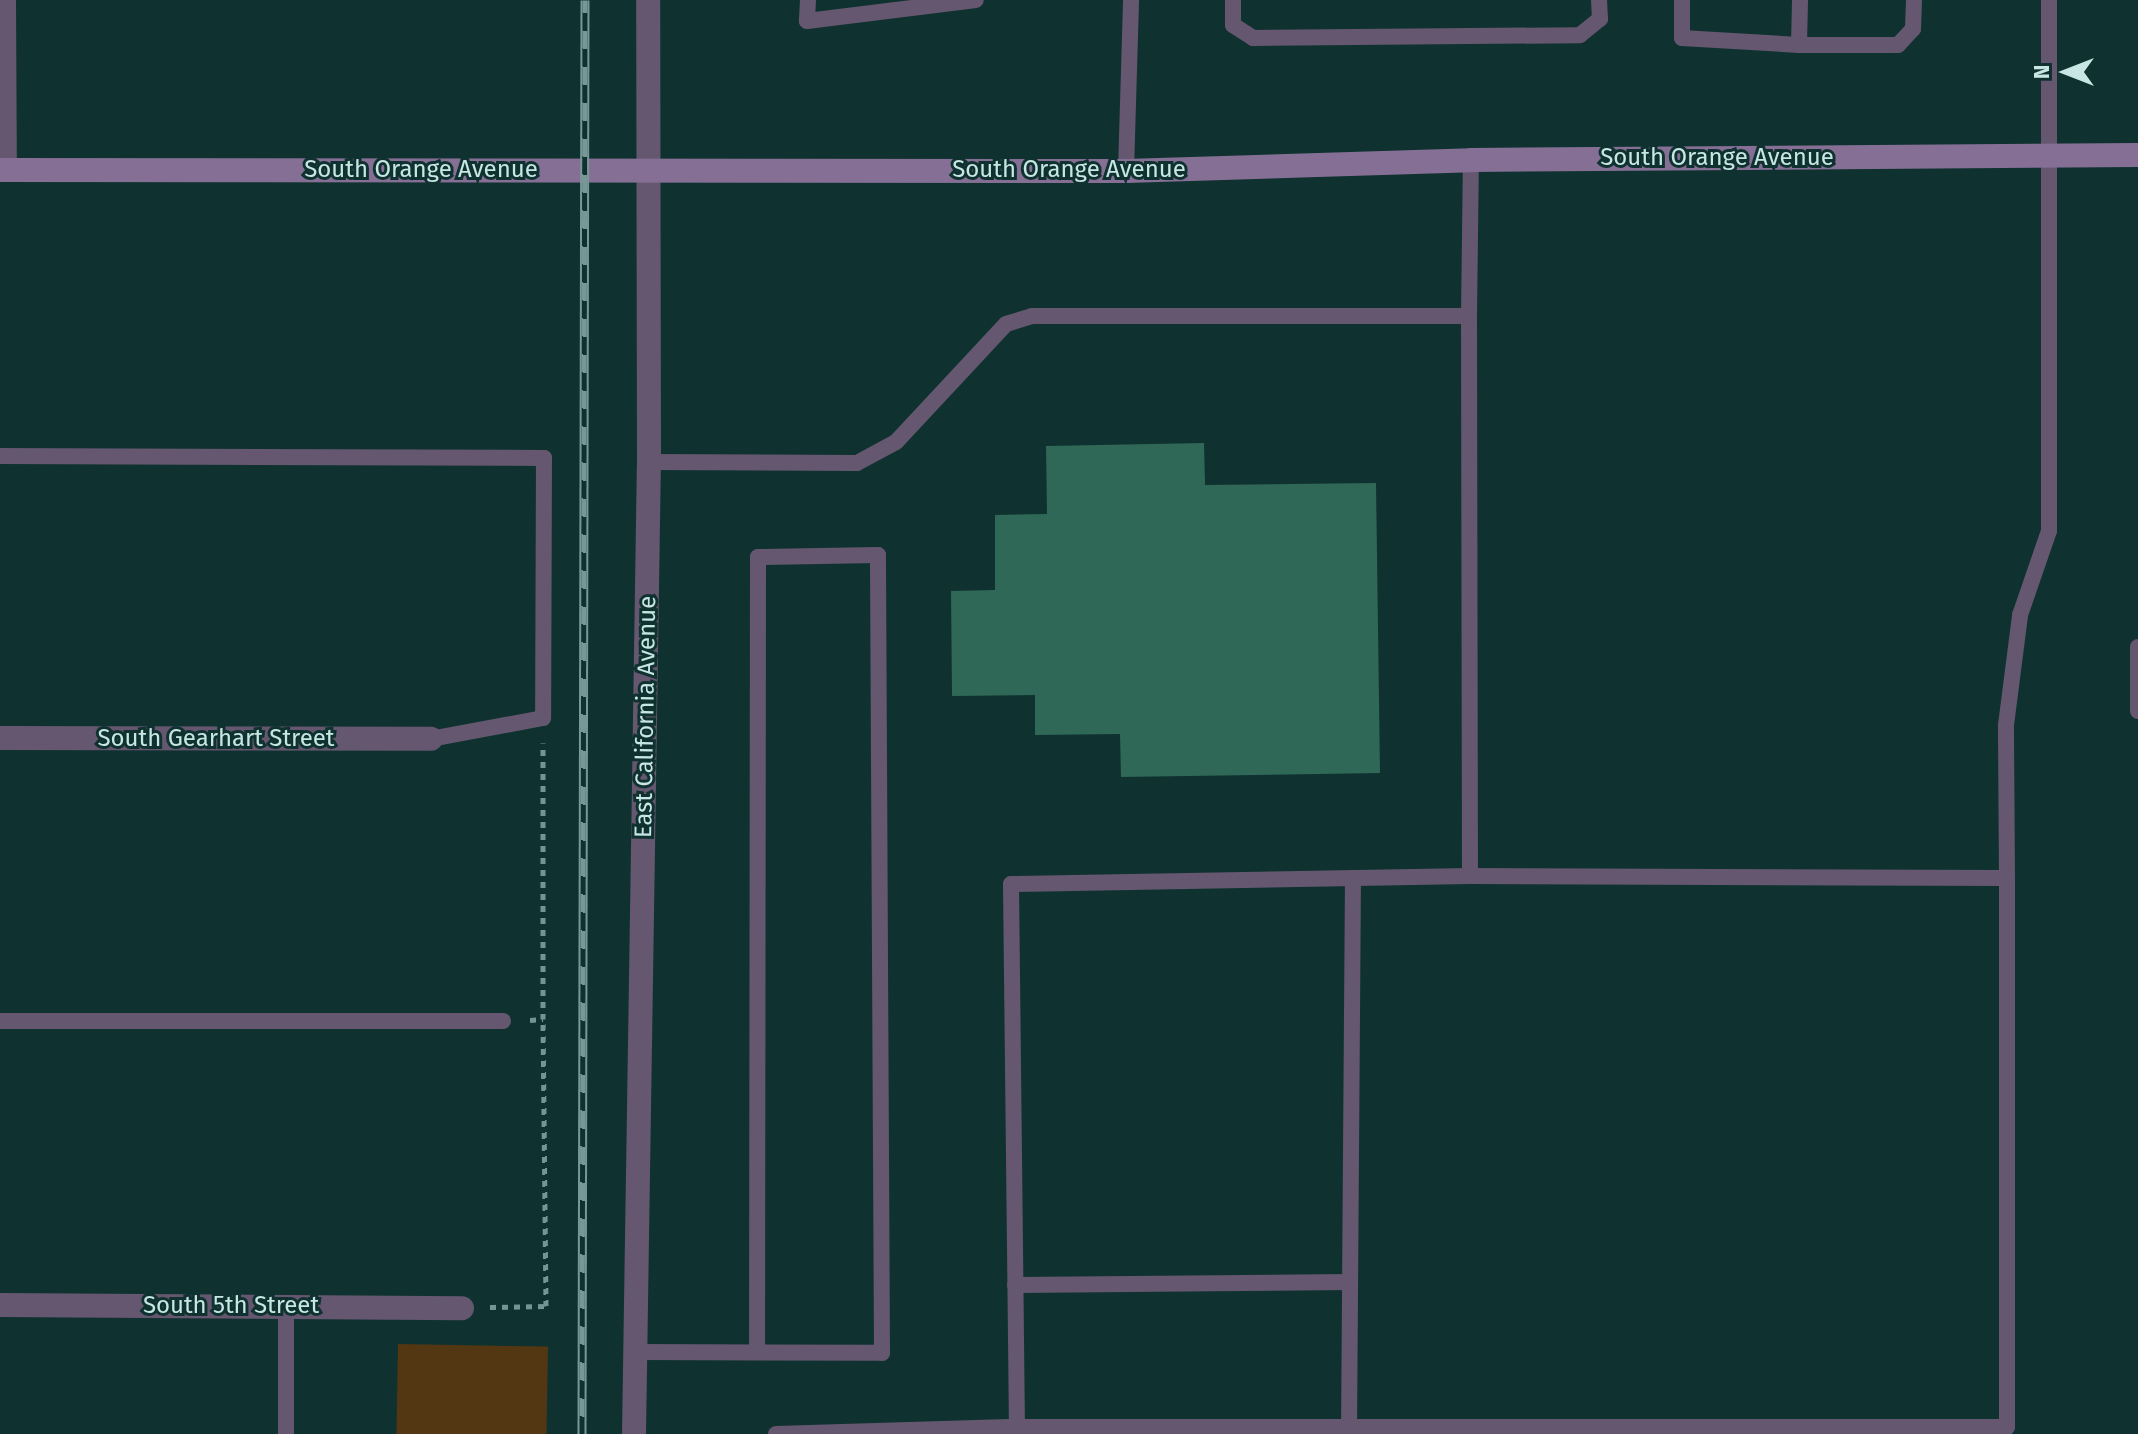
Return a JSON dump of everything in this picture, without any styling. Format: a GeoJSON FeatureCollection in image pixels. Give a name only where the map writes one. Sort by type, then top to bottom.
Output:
{"type":"FeatureCollection","features":[{"type":"Feature","properties":{"kind":"street"},"geometry":{"type":"LineString","coordinates":[[2,170],[4,0]]}},
{"type":"Feature","properties":{"kind":"street","name":"East California Avenue"},"geometry":{"type":"LineString","coordinates":[[634,1434],[639,1352],[649,462],[648,0]]}},
{"type":"Feature","properties":{"kind":"street","name":"South Orange Avenue"},"geometry":{"type":"LineString","coordinates":[[2,170],[1126,171],[1471,160],[2138,155]]}},
{"type":"Feature","properties":{"kind":"street","name":"South Gearhart Street"},"geometry":{"type":"LineString","coordinates":[[0,738],[431,739]]}},
{"type":"Feature","properties":{"kind":"street","name":"South 5th Street"},"geometry":{"type":"LineString","coordinates":[[0,1305],[462,1308]]}},
{"type":"Feature","properties":{"kind":"lane"},"geometry":{"type":"LineString","coordinates":[[808,0],[807,21],[976,0]]}},
{"type":"Feature","properties":{"kind":"lane"},"geometry":{"type":"LineString","coordinates":[[1126,171],[1131,0]]}},
{"type":"Feature","properties":{"kind":"lane"},"geometry":{"type":"LineString","coordinates":[[1233,0],[1233,25],[1253,38],[1580,35],[1600,19],[1599,0]]}},
{"type":"Feature","properties":{"kind":"lane"},"geometry":{"type":"LineString","coordinates":[[1682,0],[1682,38],[1799,45],[1898,45],[1913,29],[1914,0]]}},
{"type":"Feature","properties":{"kind":"lane"},"geometry":{"type":"LineString","coordinates":[[1799,45],[1800,0]]}},
{"type":"Feature","properties":{"kind":"lane"},"geometry":{"type":"LineString","coordinates":[[776,1434],[1017,1427],[1349,1430],[2007,1427],[2006,725],[2020,615],[2049,531],[2049,0]]}},
{"type":"Feature","properties":{"kind":"lane"},"geometry":{"type":"LineString","coordinates":[[1470,876],[1471,160]]}},
{"type":"Feature","properties":{"kind":"lane"},"geometry":{"type":"LineString","coordinates":[[649,462],[857,463],[896,442],[1006,324],[1032,316],[1469,316]]}},
{"type":"Feature","properties":{"kind":"lane"},"geometry":{"type":"LineString","coordinates":[[0,456],[544,458],[543,718],[431,739]]}},
{"type":"Feature","properties":{"kind":"lane"},"geometry":{"type":"LineString","coordinates":[[639,1352],[882,1353],[878,555],[758,557],[757,1352]]}},
{"type":"Feature","properties":{"kind":"lane"},"geometry":{"type":"LineString","coordinates":[[2138,647],[2138,711]]}},
{"type":"Feature","properties":{"kind":"lane"},"geometry":{"type":"LineString","coordinates":[[1017,1427],[1011,884],[1470,876],[2007,878]]}},
{"type":"Feature","properties":{"kind":"lane"},"geometry":{"type":"LineString","coordinates":[[1349,1430],[1353,878]]}},
{"type":"Feature","properties":{"kind":"lane"},"geometry":{"type":"LineString","coordinates":[[0,1021],[503,1021]]}},
{"type":"Feature","properties":{"kind":"lane"},"geometry":{"type":"LineString","coordinates":[[1015,1285],[1350,1282]]}},
{"type":"Feature","properties":{"kind":"lane"},"geometry":{"type":"LineString","coordinates":[[286,1307],[286,1434]]}},
{"type":"Feature","properties":{"kind":"path"},"geometry":{"type":"LineString","coordinates":[[462,1308],[546,1306],[543,718]]}},
{"type":"Feature","properties":{"kind":"path"},"geometry":{"type":"LineString","coordinates":[[503,1021],[543,1019]]}},
{"type":"Feature","properties":{"kind":"shaded area"},"geometry":{"type":"Polygon","coordinates":[[[398,1344],[548,1347],[546,1434],[396,1434],[398,1344]]]}},
{"type":"Feature","properties":{"kind":"building"},"geometry":{"type":"Polygon","coordinates":[[[1204,443],[1205,485],[1376,483],[1380,773],[1121,777],[1120,734],[1035,735],[1035,695],[952,696],[951,591],[995,590],[995,515],[1047,514],[1046,446],[1204,443]]]}},
{"type":"Feature","properties":{"kind":"railway"},"geometry":{"type":"LineString","coordinates":[[582,1434],[585,0]]}}]}
